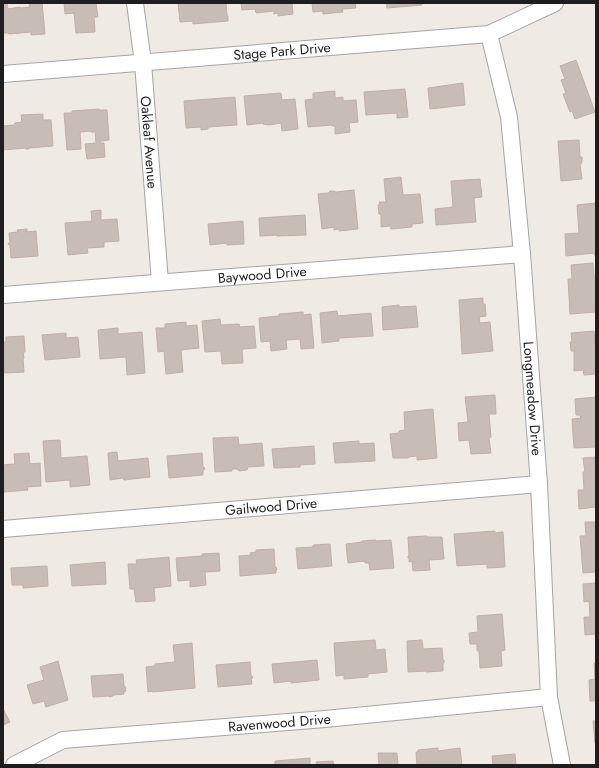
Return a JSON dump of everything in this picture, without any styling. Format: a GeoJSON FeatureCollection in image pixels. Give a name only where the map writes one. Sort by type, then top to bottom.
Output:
{"type":"FeatureCollection","features":[{"type":"Feature","properties":{"kind":"street","name":"Oakleaf Avenue"},"geometry":{"type":"LineString","coordinates":[[135,3],[143,63],[160,282]]}},
{"type":"Feature","properties":{"kind":"street","name":"Stage Park Drive"},"geometry":{"type":"LineString","coordinates":[[3,74],[489,34],[555,3]]}},
{"type":"Feature","properties":{"kind":"street","name":"Longmeadow Drive"},"geometry":{"type":"LineString","coordinates":[[489,34],[509,117],[522,254],[539,484],[549,697],[562,765]]}},
{"type":"Feature","properties":{"kind":"street","name":"Baywood Drive"},"geometry":{"type":"LineString","coordinates":[[3,295],[522,254]]}},
{"type":"Feature","properties":{"kind":"street","name":"Gailwood Drive"},"geometry":{"type":"LineString","coordinates":[[3,529],[539,484]]}},
{"type":"Feature","properties":{"kind":"street","name":"Ravenwood Drive"},"geometry":{"type":"LineString","coordinates":[[14,765],[62,740],[317,719],[549,697]]}},
{"type":"Feature","properties":{"kind":"building"},"geometry":{"type":"Polygon","coordinates":[[[3,3],[7,3],[8,9],[30,7],[29,4],[42,3],[45,34],[31,35],[31,32],[9,34],[3,33],[3,3]]]}},
{"type":"Feature","properties":{"kind":"building"},"geometry":{"type":"Polygon","coordinates":[[[64,3],[96,3],[98,17],[94,17],[95,32],[76,33],[74,13],[65,14],[64,3]]]}},
{"type":"Feature","properties":{"kind":"building"},"geometry":{"type":"Polygon","coordinates":[[[178,3],[226,3],[228,21],[193,24],[193,21],[180,22],[178,3]]]}},
{"type":"Feature","properties":{"kind":"building"},"geometry":{"type":"Polygon","coordinates":[[[241,3],[292,3],[293,14],[278,16],[278,13],[274,14],[274,11],[256,13],[255,9],[242,10],[241,3]]]}},
{"type":"Feature","properties":{"kind":"building"},"geometry":{"type":"Polygon","coordinates":[[[312,3],[355,3],[356,8],[342,9],[343,12],[323,14],[323,11],[313,12],[312,3]]]}},
{"type":"Feature","properties":{"kind":"building"},"geometry":{"type":"Polygon","coordinates":[[[386,3],[422,3],[422,5],[387,8],[386,3]]]}},
{"type":"Feature","properties":{"kind":"building"},"geometry":{"type":"Polygon","coordinates":[[[576,60],[595,112],[575,119],[572,111],[570,112],[563,94],[566,93],[561,80],[565,79],[560,66],[576,60]]]}},
{"type":"Feature","properties":{"kind":"building"},"geometry":{"type":"Polygon","coordinates":[[[463,83],[465,105],[430,109],[428,88],[463,83]]]}},
{"type":"Feature","properties":{"kind":"building"},"geometry":{"type":"Polygon","coordinates":[[[405,89],[408,117],[397,118],[397,113],[366,115],[364,92],[405,89]]]}},
{"type":"Feature","properties":{"kind":"building"},"geometry":{"type":"Polygon","coordinates":[[[335,91],[335,98],[343,97],[343,101],[356,100],[358,122],[349,123],[350,132],[335,134],[335,126],[332,125],[308,127],[305,100],[313,99],[313,93],[335,91]]]}},
{"type":"Feature","properties":{"kind":"building"},"geometry":{"type":"Polygon","coordinates":[[[281,93],[282,100],[295,99],[298,129],[282,131],[281,123],[269,125],[263,123],[247,125],[244,96],[281,93]]]}},
{"type":"Feature","properties":{"kind":"building"},"geometry":{"type":"Polygon","coordinates":[[[235,97],[237,125],[208,127],[208,129],[201,130],[201,127],[186,128],[184,101],[235,97]]]}},
{"type":"Feature","properties":{"kind":"building"},"geometry":{"type":"Polygon","coordinates":[[[99,109],[107,110],[109,140],[100,141],[100,143],[104,143],[105,157],[87,159],[85,144],[96,143],[95,131],[80,132],[81,149],[67,150],[64,113],[99,109]]]}},
{"type":"Feature","properties":{"kind":"building"},"geometry":{"type":"Polygon","coordinates":[[[43,114],[43,120],[51,120],[53,146],[3,150],[3,126],[14,125],[15,123],[22,122],[21,115],[43,114]]]}},
{"type":"Feature","properties":{"kind":"building"},"geometry":{"type":"Polygon","coordinates":[[[579,140],[580,157],[582,157],[582,163],[580,164],[582,179],[561,181],[558,141],[579,140]]]}},
{"type":"Feature","properties":{"kind":"building"},"geometry":{"type":"Polygon","coordinates":[[[401,177],[403,195],[420,194],[423,223],[412,224],[412,227],[391,229],[390,226],[381,227],[381,214],[379,214],[378,205],[380,205],[379,202],[386,202],[384,179],[401,177]]]}},
{"type":"Feature","properties":{"kind":"building"},"geometry":{"type":"Polygon","coordinates":[[[480,179],[482,197],[474,198],[476,222],[436,225],[435,209],[453,207],[451,181],[480,179]]]}},
{"type":"Feature","properties":{"kind":"building"},"geometry":{"type":"Polygon","coordinates":[[[354,190],[358,229],[339,231],[339,229],[334,230],[334,227],[322,229],[318,194],[328,193],[330,191],[336,192],[354,190]]]}},
{"type":"Feature","properties":{"kind":"building"},"geometry":{"type":"Polygon","coordinates":[[[596,203],[596,255],[594,255],[594,253],[566,256],[565,234],[579,233],[577,205],[596,203]]]}},
{"type":"Feature","properties":{"kind":"building"},"geometry":{"type":"Polygon","coordinates":[[[101,210],[101,220],[117,219],[119,241],[104,242],[104,247],[87,248],[88,253],[68,255],[65,223],[92,221],[91,211],[101,210]]]}},
{"type":"Feature","properties":{"kind":"building"},"geometry":{"type":"Polygon","coordinates":[[[305,215],[306,235],[260,236],[259,218],[305,215]]]}},
{"type":"Feature","properties":{"kind":"building"},"geometry":{"type":"Polygon","coordinates":[[[243,221],[244,244],[227,245],[227,243],[210,245],[208,224],[243,221]]]}},
{"type":"Feature","properties":{"kind":"building"},"geometry":{"type":"Polygon","coordinates":[[[27,229],[27,232],[36,231],[38,256],[11,258],[10,245],[8,243],[10,243],[9,233],[27,229]]]}},
{"type":"Feature","properties":{"kind":"building"},"geometry":{"type":"Polygon","coordinates":[[[593,263],[594,277],[596,276],[596,312],[570,314],[568,279],[572,279],[571,265],[593,263]]]}},
{"type":"Feature","properties":{"kind":"building"},"geometry":{"type":"Polygon","coordinates":[[[483,298],[486,316],[479,317],[480,323],[490,322],[493,351],[462,354],[459,300],[483,298]]]}},
{"type":"Feature","properties":{"kind":"building"},"geometry":{"type":"Polygon","coordinates":[[[399,305],[399,307],[416,306],[418,327],[383,330],[382,307],[399,305]]]}},
{"type":"Feature","properties":{"kind":"building"},"geometry":{"type":"Polygon","coordinates":[[[337,311],[338,316],[371,313],[373,336],[339,338],[339,341],[322,343],[320,313],[337,311]]]}},
{"type":"Feature","properties":{"kind":"building"},"geometry":{"type":"Polygon","coordinates":[[[303,312],[303,315],[311,314],[314,348],[301,349],[300,339],[286,340],[287,349],[271,351],[270,341],[261,342],[259,318],[279,316],[279,314],[303,312]]]}},
{"type":"Feature","properties":{"kind":"building"},"geometry":{"type":"Polygon","coordinates":[[[220,319],[221,325],[239,324],[240,327],[254,326],[256,348],[242,349],[243,363],[222,364],[221,351],[205,352],[202,321],[220,319]]]}},
{"type":"Feature","properties":{"kind":"building"},"geometry":{"type":"Polygon","coordinates":[[[186,322],[186,326],[197,325],[199,348],[181,350],[183,372],[166,374],[164,351],[158,352],[156,328],[165,328],[165,324],[186,322]]]}},
{"type":"Feature","properties":{"kind":"building"},"geometry":{"type":"Polygon","coordinates":[[[118,328],[118,334],[142,332],[145,373],[127,375],[126,357],[100,359],[98,330],[118,328]]]}},
{"type":"Feature","properties":{"kind":"building"},"geometry":{"type":"Polygon","coordinates":[[[594,331],[596,374],[584,375],[583,370],[574,371],[574,351],[571,351],[570,342],[572,342],[571,333],[594,331]]]}},
{"type":"Feature","properties":{"kind":"building"},"geometry":{"type":"Polygon","coordinates":[[[66,333],[66,338],[78,337],[80,357],[45,360],[42,335],[66,333]]]}},
{"type":"Feature","properties":{"kind":"building"},"geometry":{"type":"Polygon","coordinates":[[[24,336],[24,372],[3,373],[3,342],[6,342],[6,337],[24,336]]]}},
{"type":"Feature","properties":{"kind":"building"},"geometry":{"type":"Polygon","coordinates":[[[495,395],[496,414],[489,414],[491,437],[489,438],[491,453],[471,454],[469,440],[459,441],[458,423],[468,422],[465,397],[495,395]]]}},
{"type":"Feature","properties":{"kind":"building"},"geometry":{"type":"Polygon","coordinates":[[[596,397],[596,447],[574,448],[572,419],[581,418],[580,415],[576,415],[575,399],[596,397]]]}},
{"type":"Feature","properties":{"kind":"building"},"geometry":{"type":"Polygon","coordinates":[[[433,409],[437,458],[417,460],[417,456],[408,458],[393,458],[390,434],[399,433],[399,431],[405,430],[404,412],[433,409]]]}},
{"type":"Feature","properties":{"kind":"building"},"geometry":{"type":"Polygon","coordinates":[[[238,437],[239,445],[262,443],[264,466],[248,467],[247,470],[239,471],[237,469],[232,469],[232,471],[215,472],[213,438],[238,437]]]}},
{"type":"Feature","properties":{"kind":"building"},"geometry":{"type":"Polygon","coordinates":[[[60,440],[61,458],[87,456],[90,485],[70,487],[70,480],[46,482],[43,441],[60,440]]]}},
{"type":"Feature","properties":{"kind":"building"},"geometry":{"type":"Polygon","coordinates":[[[359,441],[359,444],[374,443],[375,461],[335,463],[333,443],[359,441]]]}},
{"type":"Feature","properties":{"kind":"building"},"geometry":{"type":"Polygon","coordinates":[[[314,446],[315,464],[300,465],[300,467],[274,468],[272,449],[314,446]]]}},
{"type":"Feature","properties":{"kind":"building"},"geometry":{"type":"Polygon","coordinates":[[[117,452],[118,461],[148,458],[150,477],[110,480],[108,453],[117,452]]]}},
{"type":"Feature","properties":{"kind":"building"},"geometry":{"type":"Polygon","coordinates":[[[29,453],[30,464],[40,463],[41,486],[27,487],[28,490],[3,492],[3,465],[15,464],[14,454],[29,453]]]}},
{"type":"Feature","properties":{"kind":"building"},"geometry":{"type":"Polygon","coordinates":[[[202,453],[203,467],[205,469],[203,470],[203,475],[169,478],[167,456],[202,453]]]}},
{"type":"Feature","properties":{"kind":"building"},"geometry":{"type":"Polygon","coordinates":[[[596,457],[596,507],[579,509],[578,490],[584,490],[583,472],[585,472],[583,458],[596,457]]]}},
{"type":"Feature","properties":{"kind":"building"},"geometry":{"type":"Polygon","coordinates":[[[585,522],[596,522],[596,572],[583,573],[580,536],[586,536],[585,522]]]}},
{"type":"Feature","properties":{"kind":"building"},"geometry":{"type":"Polygon","coordinates":[[[495,531],[495,533],[503,532],[505,567],[487,568],[487,564],[457,566],[454,534],[495,531]]]}},
{"type":"Feature","properties":{"kind":"building"},"geometry":{"type":"Polygon","coordinates":[[[408,537],[442,537],[444,559],[429,560],[430,570],[413,571],[412,561],[409,562],[408,558],[408,537]]]}},
{"type":"Feature","properties":{"kind":"building"},"geometry":{"type":"Polygon","coordinates":[[[376,540],[391,540],[394,568],[370,570],[369,563],[365,563],[365,561],[348,563],[346,544],[376,540]]]}},
{"type":"Feature","properties":{"kind":"building"},"geometry":{"type":"Polygon","coordinates":[[[330,544],[332,566],[298,569],[296,548],[330,544]]]}},
{"type":"Feature","properties":{"kind":"building"},"geometry":{"type":"Polygon","coordinates":[[[274,549],[275,567],[277,570],[276,573],[240,576],[239,556],[251,555],[250,553],[256,552],[256,550],[274,549]]]}},
{"type":"Feature","properties":{"kind":"building"},"geometry":{"type":"Polygon","coordinates":[[[219,553],[220,571],[205,572],[206,585],[190,587],[190,580],[178,581],[176,558],[219,553]]]}},
{"type":"Feature","properties":{"kind":"building"},"geometry":{"type":"Polygon","coordinates":[[[169,557],[171,586],[154,588],[155,601],[136,602],[134,589],[130,589],[128,564],[137,564],[136,560],[169,557]]]}},
{"type":"Feature","properties":{"kind":"building"},"geometry":{"type":"Polygon","coordinates":[[[105,562],[106,584],[72,586],[70,565],[105,562]]]}},
{"type":"Feature","properties":{"kind":"building"},"geometry":{"type":"Polygon","coordinates":[[[47,566],[48,586],[23,588],[23,585],[12,585],[11,568],[47,566]]]}},
{"type":"Feature","properties":{"kind":"building"},"geometry":{"type":"Polygon","coordinates":[[[596,583],[596,634],[585,635],[584,617],[590,617],[589,601],[584,602],[583,584],[596,583]]]}},
{"type":"Feature","properties":{"kind":"building"},"geometry":{"type":"Polygon","coordinates":[[[502,614],[505,650],[501,651],[502,666],[480,668],[477,644],[470,644],[469,633],[478,632],[477,616],[502,614]]]}},
{"type":"Feature","properties":{"kind":"building"},"geometry":{"type":"Polygon","coordinates":[[[375,640],[376,650],[385,649],[387,672],[368,674],[368,677],[344,679],[344,675],[336,676],[334,643],[375,640]]]}},
{"type":"Feature","properties":{"kind":"building"},"geometry":{"type":"Polygon","coordinates":[[[422,640],[423,649],[442,648],[444,660],[443,671],[408,672],[407,641],[422,640]]]}},
{"type":"Feature","properties":{"kind":"building"},"geometry":{"type":"Polygon","coordinates":[[[192,643],[195,688],[148,692],[146,667],[155,666],[155,664],[175,662],[173,645],[192,643]]]}},
{"type":"Feature","properties":{"kind":"building"},"geometry":{"type":"Polygon","coordinates":[[[317,660],[319,680],[274,683],[272,664],[317,660]]]}},
{"type":"Feature","properties":{"kind":"building"},"geometry":{"type":"Polygon","coordinates":[[[58,661],[68,700],[46,707],[44,701],[33,704],[27,685],[44,680],[40,667],[58,661]]]}},
{"type":"Feature","properties":{"kind":"building"},"geometry":{"type":"Polygon","coordinates":[[[250,662],[251,676],[253,678],[251,678],[252,684],[218,687],[216,665],[250,662]]]}},
{"type":"Feature","properties":{"kind":"building"},"geometry":{"type":"Polygon","coordinates":[[[594,663],[596,663],[596,701],[590,701],[589,680],[595,679],[594,663]]]}},
{"type":"Feature","properties":{"kind":"building"},"geometry":{"type":"Polygon","coordinates":[[[123,674],[126,691],[124,691],[124,694],[109,697],[93,697],[91,676],[123,674]]]}},
{"type":"Feature","properties":{"kind":"building"},"geometry":{"type":"Polygon","coordinates":[[[3,709],[10,722],[3,725],[3,709]]]}},
{"type":"Feature","properties":{"kind":"building"},"geometry":{"type":"Polygon","coordinates":[[[593,721],[596,721],[596,743],[595,743],[593,721]]]}},
{"type":"Feature","properties":{"kind":"building"},"geometry":{"type":"Polygon","coordinates":[[[438,748],[438,751],[460,748],[462,765],[417,765],[416,752],[418,752],[418,750],[438,748]]]}},
{"type":"Feature","properties":{"kind":"building"},"geometry":{"type":"Polygon","coordinates":[[[378,753],[397,753],[398,765],[379,765],[378,753]]]}},
{"type":"Feature","properties":{"kind":"building"},"geometry":{"type":"Polygon","coordinates":[[[515,754],[516,765],[493,765],[492,756],[515,754]]]}},
{"type":"Feature","properties":{"kind":"building"},"geometry":{"type":"Polygon","coordinates":[[[310,758],[310,765],[275,765],[275,761],[310,758]]]}},
{"type":"Feature","properties":{"kind":"building"},"geometry":{"type":"Polygon","coordinates":[[[333,761],[334,765],[317,765],[316,762],[333,761]]]}}]}
